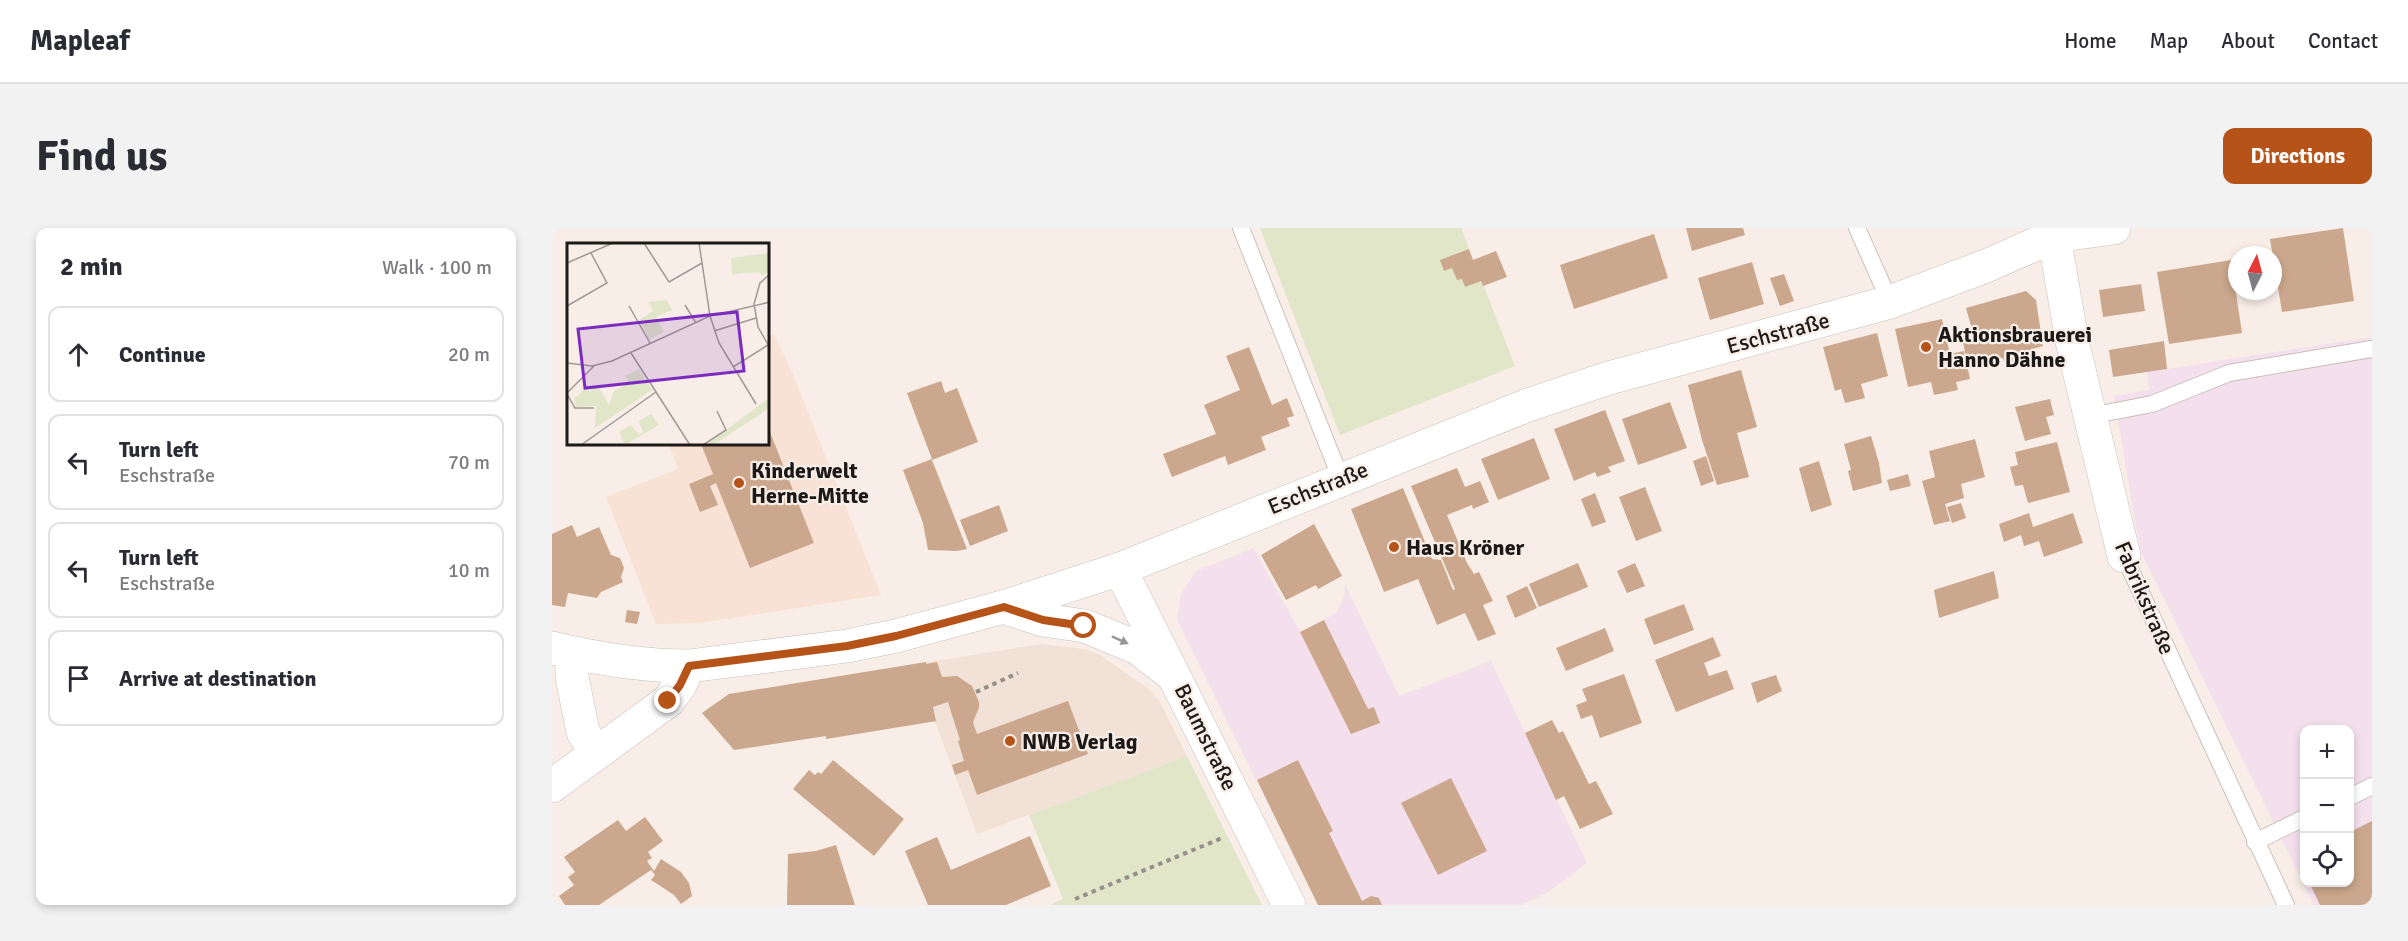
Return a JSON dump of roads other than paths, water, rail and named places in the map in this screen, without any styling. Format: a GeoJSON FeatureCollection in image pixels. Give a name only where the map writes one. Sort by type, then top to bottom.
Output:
{"type":"FeatureCollection","features":[{"type":"Feature","properties":{"kind":"street","name":"Eschstraße"},"geometry":{"type":"LineString","coordinates":[[562,651],[609,661],[689,666],[847,646],[896,636],[1004,607],[1120,569],[1528,405],[1610,378],[1890,302],[1986,266],[2054,232],[2114,228]]}},
{"type":"Feature","properties":{"kind":"street","name":"Fabrikstraße"},"geometry":{"type":"LineString","coordinates":[[2054,232],[2072,340],[2124,556]]}},
{"type":"Feature","properties":{"kind":"street","name":"Baumstraße"},"geometry":{"type":"LineString","coordinates":[[1120,569],[1177,677],[1290,905]]}},
{"type":"Feature","properties":{"kind":"street"},"geometry":{"type":"LineString","coordinates":[[1004,607],[1043,620],[1084,626],[1115,638],[1138,648],[1177,677]]}},
{"type":"Feature","properties":{"kind":"street"},"geometry":{"type":"LineString","coordinates":[[562,651],[572,677],[583,732],[596,753]]}},
{"type":"Feature","properties":{"kind":"street"},"geometry":{"type":"LineString","coordinates":[[552,786],[668,701],[680,685],[689,666]]}},
{"type":"Feature","properties":{"kind":"lane"},"geometry":{"type":"LineString","coordinates":[[1241,228],[1341,479]]}},
{"type":"Feature","properties":{"kind":"lane"},"geometry":{"type":"LineString","coordinates":[[1857,228],[1890,302]]}},
{"type":"Feature","properties":{"kind":"lane"},"geometry":{"type":"LineString","coordinates":[[2091,416],[2152,404],[2229,373],[2372,349]]}},
{"type":"Feature","properties":{"kind":"lane","name":"Fabrikstraße"},"geometry":{"type":"LineString","coordinates":[[2124,556],[2286,905]]}},
{"type":"Feature","properties":{"kind":"lane"},"geometry":{"type":"LineString","coordinates":[[2354,795],[2372,786]]}},
{"type":"Feature","properties":{"kind":"lane"},"geometry":{"type":"LineString","coordinates":[[2255,842],[2300,820]]}},
{"type":"Feature","properties":{"kind":"place","name":"Aktionsbrauerei Hanno Dähne"},"geometry":{"type":"Point","coordinates":[1926,347]}},
{"type":"Feature","properties":{"kind":"place","name":"Kinderwelt Herne-Mitte"},"geometry":{"type":"Point","coordinates":[739,483]}},
{"type":"Feature","properties":{"kind":"place","name":"Haus Kröner"},"geometry":{"type":"Point","coordinates":[1394,547]}},
{"type":"Feature","properties":{"kind":"place","name":"NWB Verlag"},"geometry":{"type":"Point","coordinates":[1010,741]}}]}
